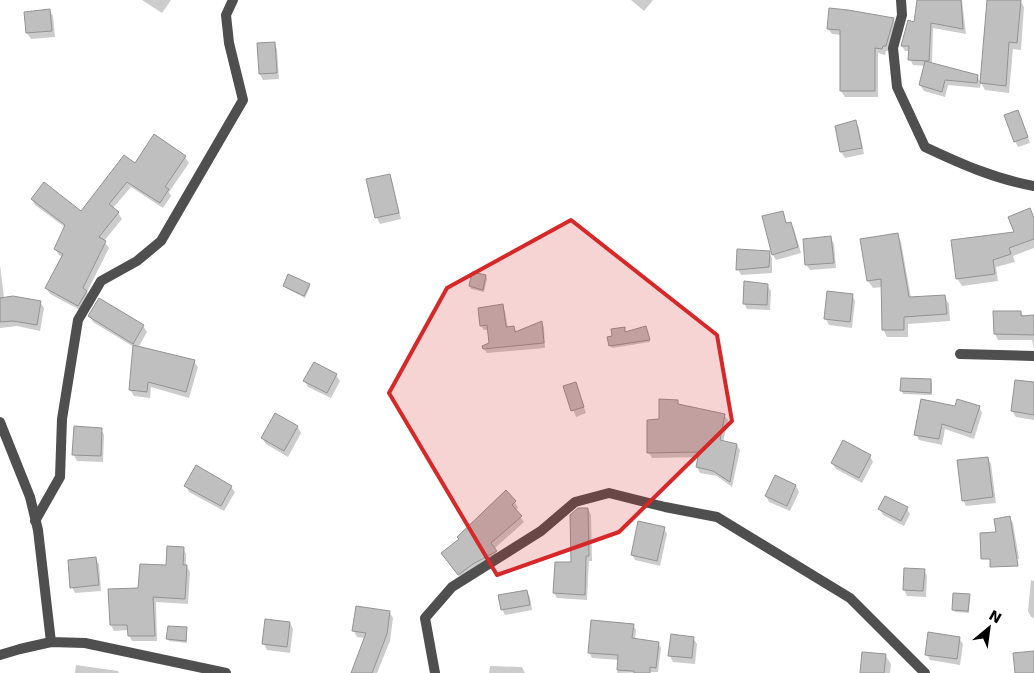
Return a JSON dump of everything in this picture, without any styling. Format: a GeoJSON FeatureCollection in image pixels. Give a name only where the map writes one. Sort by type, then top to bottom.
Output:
{"type":"FeatureCollection","features":[{"type":"Feature","properties":{"kind":"street"},"geometry":{"type":"LineString","coordinates":[[35,521],[60,477],[62,420],[78,320],[101,281],[137,261],[161,241],[243,100],[229,43],[226,15],[233,0]]}},
{"type":"Feature","properties":{"kind":"street"},"geometry":{"type":"LineString","coordinates":[[901,0],[902,15],[893,48],[898,87],[925,147],[972,169],[1008,182],[1034,186]]}},
{"type":"Feature","properties":{"kind":"street"},"geometry":{"type":"LineString","coordinates":[[960,354],[1034,356]]}},
{"type":"Feature","properties":{"kind":"street"},"geometry":{"type":"LineString","coordinates":[[0,422],[30,497],[35,521],[51,642]]}},
{"type":"Feature","properties":{"kind":"street"},"geometry":{"type":"LineString","coordinates":[[435,673],[425,618],[452,587],[541,531],[575,502],[609,493],[665,507],[717,517],[850,598],[925,673]]}},
{"type":"Feature","properties":{"kind":"street"},"geometry":{"type":"LineString","coordinates":[[0,655],[51,642],[85,643],[226,673]]}},
{"type":"Feature","properties":{"kind":"highlighted area"},"geometry":{"type":"Polygon","coordinates":[[[571,220],[717,335],[732,421],[619,532],[497,575],[389,393],[447,288],[571,220]]]}},
{"type":"Feature","properties":{"kind":"building"},"geometry":{"type":"Polygon","coordinates":[[[917,0],[961,0],[963,29],[931,23],[929,61],[908,60],[909,46],[901,46],[908,20],[914,22],[917,0]]]}},
{"type":"Feature","properties":{"kind":"building"},"geometry":{"type":"Polygon","coordinates":[[[987,0],[1021,0],[1017,43],[1009,42],[1006,86],[980,83],[987,0]]]}},
{"type":"Feature","properties":{"kind":"building"},"geometry":{"type":"Polygon","coordinates":[[[829,8],[894,18],[886,46],[883,46],[882,49],[875,48],[875,91],[840,91],[840,30],[827,29],[829,8]]]}},
{"type":"Feature","properties":{"kind":"building"},"geometry":{"type":"Polygon","coordinates":[[[50,9],[52,31],[26,33],[24,12],[50,9]]]}},
{"type":"Feature","properties":{"kind":"building"},"geometry":{"type":"Polygon","coordinates":[[[275,42],[277,73],[259,74],[257,43],[275,42]]]}},
{"type":"Feature","properties":{"kind":"building"},"geometry":{"type":"Polygon","coordinates":[[[925,61],[978,75],[977,83],[945,80],[942,92],[919,85],[925,61]]]}},
{"type":"Feature","properties":{"kind":"building"},"geometry":{"type":"Polygon","coordinates":[[[1018,110],[1028,137],[1014,142],[1004,115],[1018,110]]]}},
{"type":"Feature","properties":{"kind":"building"},"geometry":{"type":"Polygon","coordinates":[[[856,120],[862,148],[840,152],[835,126],[856,120]]]}},
{"type":"Feature","properties":{"kind":"building"},"geometry":{"type":"Polygon","coordinates":[[[154,134],[186,156],[165,187],[169,189],[160,203],[127,182],[109,204],[119,212],[99,237],[106,241],[83,288],[87,291],[78,306],[45,288],[63,254],[54,249],[65,225],[31,199],[44,182],[81,211],[124,155],[135,163],[154,134]]]}},
{"type":"Feature","properties":{"kind":"building"},"geometry":{"type":"Polygon","coordinates":[[[390,174],[399,213],[375,218],[366,179],[390,174]]]}},
{"type":"Feature","properties":{"kind":"building"},"geometry":{"type":"Polygon","coordinates":[[[1030,208],[1034,218],[1034,239],[1009,248],[1011,254],[993,260],[995,274],[956,279],[951,240],[1014,232],[1008,217],[1030,208]]]}},
{"type":"Feature","properties":{"kind":"building"},"geometry":{"type":"Polygon","coordinates":[[[783,211],[786,223],[791,222],[798,247],[772,255],[762,216],[783,211]]]}},
{"type":"Feature","properties":{"kind":"building"},"geometry":{"type":"Polygon","coordinates":[[[898,233],[909,297],[945,295],[947,314],[904,317],[904,330],[882,330],[881,279],[867,281],[860,239],[898,233]]]}},
{"type":"Feature","properties":{"kind":"building"},"geometry":{"type":"Polygon","coordinates":[[[831,236],[834,263],[805,265],[803,239],[831,236]]]}},
{"type":"Feature","properties":{"kind":"building"},"geometry":{"type":"Polygon","coordinates":[[[737,249],[770,251],[769,267],[736,270],[737,249]]]}},
{"type":"Feature","properties":{"kind":"building"},"geometry":{"type":"Polygon","coordinates":[[[472,272],[486,275],[483,290],[469,286],[472,272]]]}},
{"type":"Feature","properties":{"kind":"building"},"geometry":{"type":"Polygon","coordinates":[[[288,274],[310,284],[304,296],[283,286],[288,274]]]}},
{"type":"Feature","properties":{"kind":"building"},"geometry":{"type":"Polygon","coordinates":[[[744,281],[768,284],[767,305],[743,304],[744,281]]]}},
{"type":"Feature","properties":{"kind":"building"},"geometry":{"type":"Polygon","coordinates":[[[827,291],[853,294],[850,322],[824,319],[827,291]]]}},
{"type":"Feature","properties":{"kind":"building"},"geometry":{"type":"Polygon","coordinates":[[[13,296],[41,301],[37,325],[13,321],[0,322],[0,298],[13,296]]]}},
{"type":"Feature","properties":{"kind":"building"},"geometry":{"type":"Polygon","coordinates":[[[99,298],[144,325],[133,344],[88,316],[99,298]]]}},
{"type":"Feature","properties":{"kind":"building"},"geometry":{"type":"Polygon","coordinates":[[[503,304],[506,327],[514,326],[515,332],[542,321],[544,343],[483,349],[482,346],[489,343],[487,325],[480,326],[478,308],[503,304]]]}},
{"type":"Feature","properties":{"kind":"building"},"geometry":{"type":"Polygon","coordinates":[[[993,311],[1021,311],[1021,316],[1034,315],[1034,335],[994,334],[993,311]]]}},
{"type":"Feature","properties":{"kind":"building"},"geometry":{"type":"Polygon","coordinates":[[[646,326],[650,340],[609,346],[607,337],[612,336],[611,329],[625,327],[625,332],[646,326]]]}},
{"type":"Feature","properties":{"kind":"building"},"geometry":{"type":"Polygon","coordinates":[[[133,345],[195,360],[186,392],[148,382],[147,392],[129,390],[133,345]]]}},
{"type":"Feature","properties":{"kind":"building"},"geometry":{"type":"Polygon","coordinates":[[[314,362],[337,374],[327,393],[303,381],[314,362]]]}},
{"type":"Feature","properties":{"kind":"building"},"geometry":{"type":"Polygon","coordinates":[[[901,378],[931,379],[931,393],[900,391],[901,378]]]}},
{"type":"Feature","properties":{"kind":"building"},"geometry":{"type":"Polygon","coordinates":[[[1015,380],[1034,382],[1034,415],[1011,411],[1015,380]]]}},
{"type":"Feature","properties":{"kind":"building"},"geometry":{"type":"Polygon","coordinates":[[[576,382],[584,407],[571,411],[563,386],[576,382]]]}},
{"type":"Feature","properties":{"kind":"building"},"geometry":{"type":"Polygon","coordinates":[[[659,399],[678,400],[678,404],[725,414],[720,440],[737,444],[730,482],[713,471],[696,467],[699,452],[647,453],[647,420],[659,419],[659,399]]]}},
{"type":"Feature","properties":{"kind":"building"},"geometry":{"type":"Polygon","coordinates":[[[921,399],[955,406],[957,399],[980,406],[971,433],[942,424],[939,439],[914,435],[921,399]]]}},
{"type":"Feature","properties":{"kind":"building"},"geometry":{"type":"Polygon","coordinates":[[[275,413],[298,426],[284,451],[261,438],[275,413]]]}},
{"type":"Feature","properties":{"kind":"building"},"geometry":{"type":"Polygon","coordinates":[[[74,426],[102,428],[101,456],[72,455],[74,426]]]}},
{"type":"Feature","properties":{"kind":"building"},"geometry":{"type":"Polygon","coordinates":[[[843,440],[871,455],[859,478],[831,463],[843,440]]]}},
{"type":"Feature","properties":{"kind":"building"},"geometry":{"type":"Polygon","coordinates":[[[988,457],[993,497],[962,501],[957,460],[988,457]]]}},
{"type":"Feature","properties":{"kind":"building"},"geometry":{"type":"Polygon","coordinates":[[[196,465],[232,486],[221,506],[184,486],[196,465]]]}},
{"type":"Feature","properties":{"kind":"building"},"geometry":{"type":"Polygon","coordinates":[[[775,475],[796,485],[787,506],[765,496],[775,475]]]}},
{"type":"Feature","properties":{"kind":"building"},"geometry":{"type":"Polygon","coordinates":[[[506,490],[516,501],[512,505],[522,516],[491,543],[497,551],[473,564],[458,575],[441,553],[459,539],[457,537],[506,490]]]}},
{"type":"Feature","properties":{"kind":"building"},"geometry":{"type":"Polygon","coordinates":[[[885,496],[908,507],[901,521],[878,509],[885,496]]]}},
{"type":"Feature","properties":{"kind":"building"},"geometry":{"type":"Polygon","coordinates":[[[578,508],[588,508],[589,556],[586,556],[585,595],[553,593],[555,562],[571,562],[570,515],[578,508]]]}},
{"type":"Feature","properties":{"kind":"building"},"geometry":{"type":"Polygon","coordinates":[[[1010,516],[1018,566],[990,567],[990,559],[981,559],[980,533],[996,532],[994,519],[1010,516]]]}},
{"type":"Feature","properties":{"kind":"building"},"geometry":{"type":"Polygon","coordinates":[[[638,521],[665,527],[657,561],[631,555],[638,521]]]}},
{"type":"Feature","properties":{"kind":"building"},"geometry":{"type":"Polygon","coordinates":[[[167,546],[184,547],[183,565],[187,565],[185,599],[153,597],[155,636],[128,636],[127,625],[110,625],[108,589],[138,588],[140,564],[166,565],[167,546]]]}},
{"type":"Feature","properties":{"kind":"building"},"geometry":{"type":"Polygon","coordinates":[[[96,557],[99,585],[70,588],[68,560],[96,557]]]}},
{"type":"Feature","properties":{"kind":"building"},"geometry":{"type":"Polygon","coordinates":[[[904,568],[925,569],[923,591],[903,590],[904,568]]]}},
{"type":"Feature","properties":{"kind":"building"},"geometry":{"type":"Polygon","coordinates":[[[527,590],[530,605],[501,610],[498,595],[527,590]]]}},
{"type":"Feature","properties":{"kind":"building"},"geometry":{"type":"Polygon","coordinates":[[[953,593],[970,594],[968,611],[952,610],[953,593]]]}},
{"type":"Feature","properties":{"kind":"building"},"geometry":{"type":"Polygon","coordinates":[[[356,606],[390,611],[387,634],[372,673],[351,673],[366,633],[352,631],[356,606]]]}},
{"type":"Feature","properties":{"kind":"building"},"geometry":{"type":"Polygon","coordinates":[[[265,619],[290,622],[287,647],[262,644],[265,619]]]}},
{"type":"Feature","properties":{"kind":"building"},"geometry":{"type":"Polygon","coordinates":[[[591,620],[634,624],[632,638],[659,642],[656,668],[650,667],[650,673],[617,670],[618,655],[588,653],[591,620]]]}},
{"type":"Feature","properties":{"kind":"building"},"geometry":{"type":"Polygon","coordinates":[[[168,626],[187,627],[186,641],[166,639],[168,626]]]}},
{"type":"Feature","properties":{"kind":"building"},"geometry":{"type":"Polygon","coordinates":[[[928,632],[960,637],[957,659],[925,655],[928,632]]]}},
{"type":"Feature","properties":{"kind":"building"},"geometry":{"type":"Polygon","coordinates":[[[671,634],[694,637],[692,658],[668,656],[671,634]]]}},
{"type":"Feature","properties":{"kind":"building"},"geometry":{"type":"Polygon","coordinates":[[[1034,651],[1034,673],[1015,673],[1013,653],[1034,651]]]}},
{"type":"Feature","properties":{"kind":"building"},"geometry":{"type":"Polygon","coordinates":[[[862,652],[886,654],[884,673],[860,673],[862,652]]]}}]}
